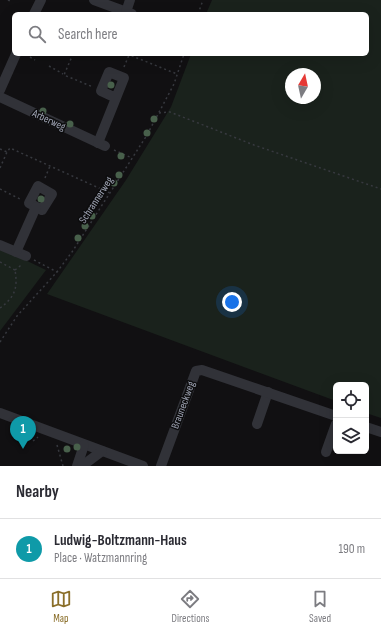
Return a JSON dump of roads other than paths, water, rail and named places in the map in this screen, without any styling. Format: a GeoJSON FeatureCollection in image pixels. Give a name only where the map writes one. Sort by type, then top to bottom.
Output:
{"type":"FeatureCollection","features":[{"type":"Feature","properties":{"kind":"street"},"geometry":{"type":"LineString","coordinates":[[35,12],[41,0]]}},
{"type":"Feature","properties":{"kind":"street"},"geometry":{"type":"LineString","coordinates":[[94,0],[126,12]]}},
{"type":"Feature","properties":{"kind":"street"},"geometry":{"type":"LineString","coordinates":[[129,12],[130,0]]}},
{"type":"Feature","properties":{"kind":"street"},"geometry":{"type":"LineString","coordinates":[[0,90],[15,56]]}},
{"type":"Feature","properties":{"kind":"street"},"geometry":{"type":"LineString","coordinates":[[109,72],[124,78],[116,98],[101,92],[109,72]]}},
{"type":"Feature","properties":{"kind":"street","name":"Arberweg"},"geometry":{"type":"LineString","coordinates":[[0,98],[101,144],[116,98]]}},
{"type":"Feature","properties":{"kind":"street"},"geometry":{"type":"LineString","coordinates":[[16,252],[33,205],[38,186],[52,194],[42,210],[33,205]]}},
{"type":"Feature","properties":{"kind":"street"},"geometry":{"type":"LineString","coordinates":[[0,245],[26,256]]}},
{"type":"Feature","properties":{"kind":"street","name":"Brauneckweg"},"geometry":{"type":"LineString","coordinates":[[161,466],[196,371],[202,370],[333,415]]}},
{"type":"Feature","properties":{"kind":"street"},"geometry":{"type":"LineString","coordinates":[[257,424],[268,392]]}},
{"type":"Feature","properties":{"kind":"street"},"geometry":{"type":"LineString","coordinates":[[0,413],[143,466]]}},
{"type":"Feature","properties":{"kind":"street"},"geometry":{"type":"LineString","coordinates":[[369,427],[381,432]]}},
{"type":"Feature","properties":{"kind":"street"},"geometry":{"type":"LineString","coordinates":[[326,452],[333,432]]}},
{"type":"Feature","properties":{"kind":"street"},"geometry":{"type":"LineString","coordinates":[[77,466],[84,445]]}},
{"type":"Feature","properties":{"kind":"street"},"geometry":{"type":"LineString","coordinates":[[82,466],[102,451]]}},
{"type":"Feature","properties":{"kind":"place","name":"Ludwig-Boltzmann-Haus"},"geometry":{"type":"Point","coordinates":[23,449]}}]}
